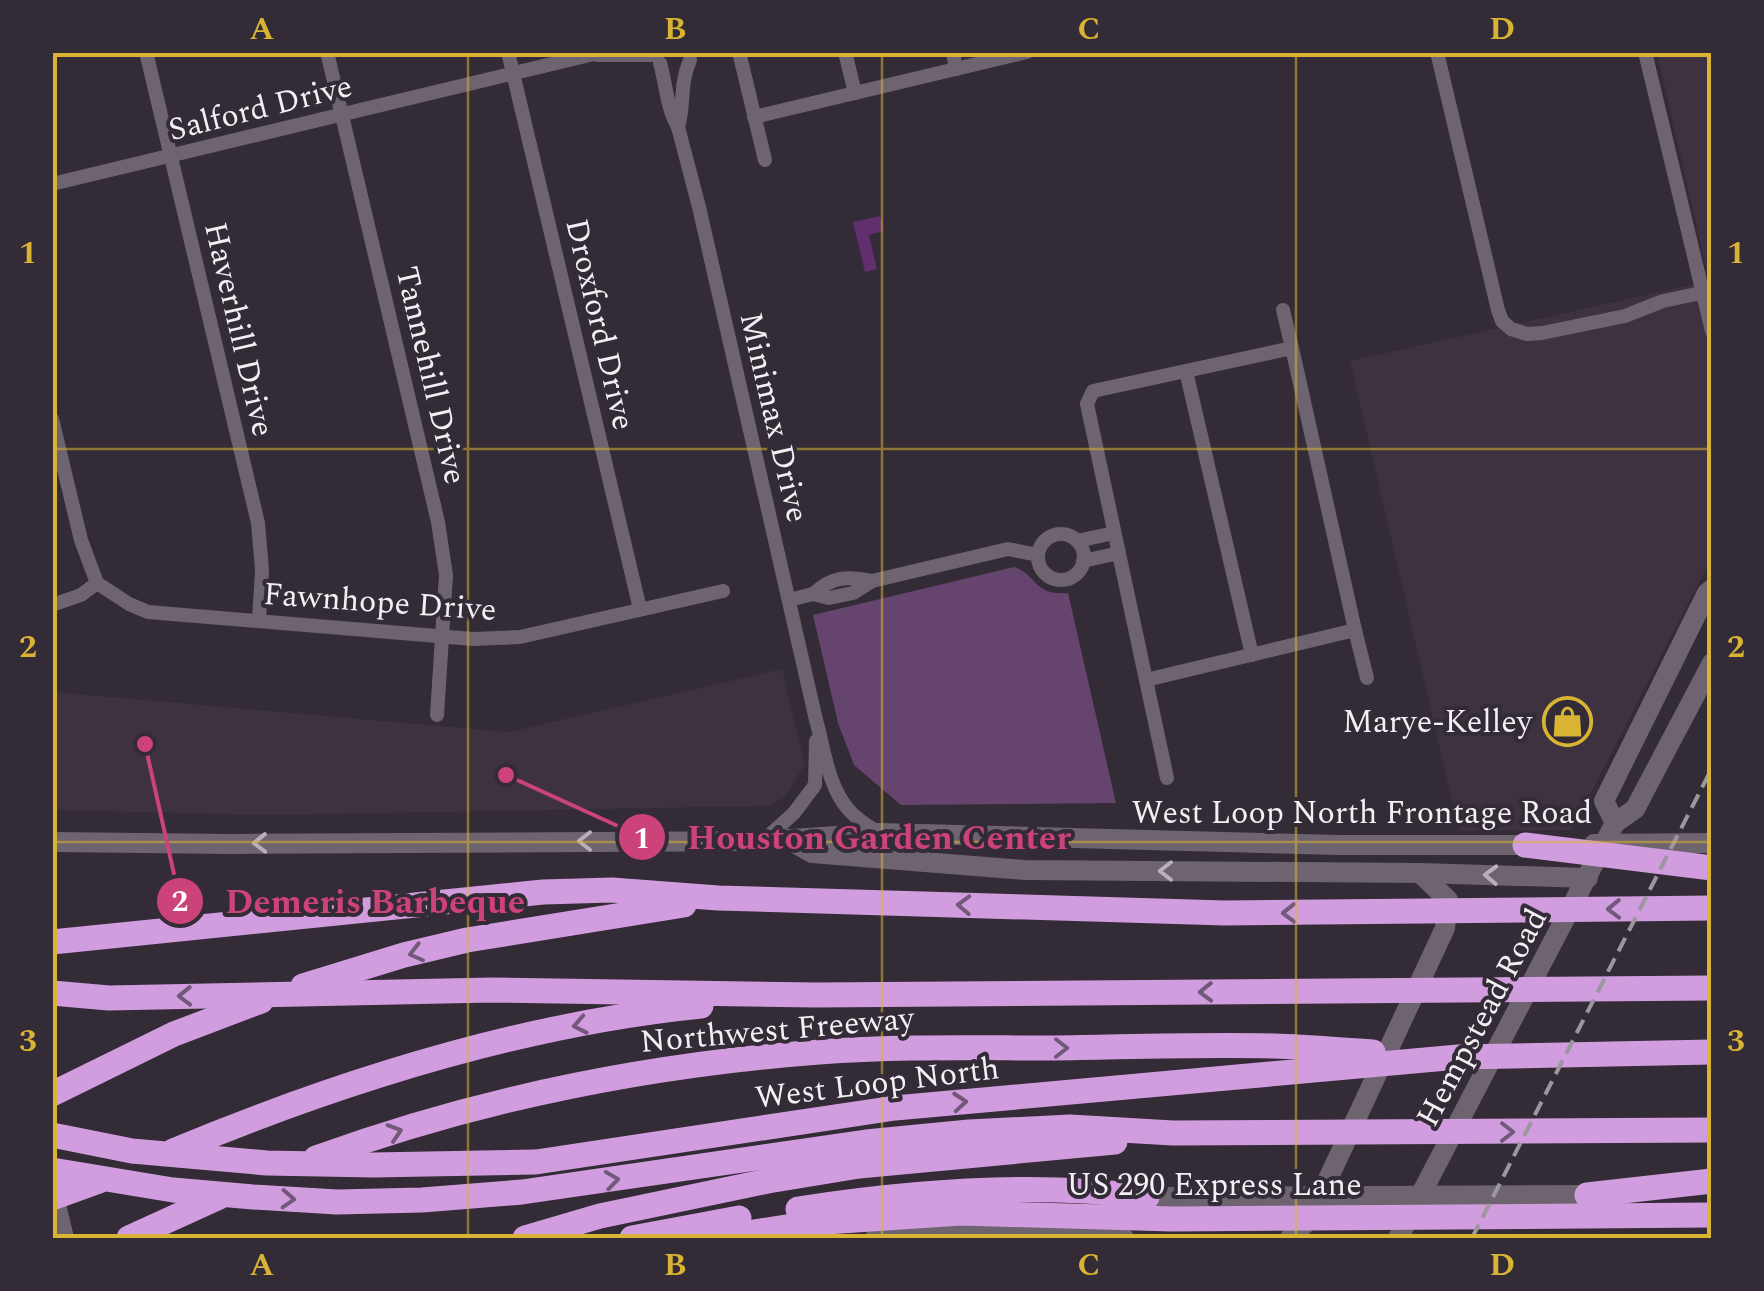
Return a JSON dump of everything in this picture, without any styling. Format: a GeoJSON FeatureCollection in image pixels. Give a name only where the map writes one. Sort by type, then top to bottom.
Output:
{"type":"FeatureCollection","features":[{"type":"Feature","properties":{"kind":"highway"},"geometry":{"type":"LineString","coordinates":[[1525,845],[1712,868]]}},
{"type":"Feature","properties":{"kind":"highway"},"geometry":{"type":"LineString","coordinates":[[52,942],[543,892],[612,890],[718,898],[1226,913],[1712,908]]}},
{"type":"Feature","properties":{"kind":"highway"},"geometry":{"type":"LineString","coordinates":[[52,1094],[174,1034],[340,974],[467,940],[718,898]]}},
{"type":"Feature","properties":{"kind":"highway"},"geometry":{"type":"LineString","coordinates":[[52,993],[109,998],[492,990],[816,995],[1712,988]]}},
{"type":"Feature","properties":{"kind":"highway"},"geometry":{"type":"LineString","coordinates":[[52,1198],[358,1082],[475,1049],[644,1012],[816,995]]}},
{"type":"Feature","properties":{"kind":"highway","name":"Northwest Freeway"},"geometry":{"type":"LineString","coordinates":[[136,1235],[269,1176],[437,1118],[587,1082],[732,1060],[880,1049],[1276,1046],[1458,1057]]}},
{"type":"Feature","properties":{"kind":"highway","name":"West Loop North"},"geometry":{"type":"LineString","coordinates":[[52,1135],[132,1150],[248,1162],[536,1162],[895,1108],[1458,1057],[1712,1052]]}},
{"type":"Feature","properties":{"kind":"highway"},"geometry":{"type":"LineString","coordinates":[[52,1170],[172,1190],[252,1198],[422,1200],[766,1168],[860,1166],[1173,1133],[1712,1130]]}},
{"type":"Feature","properties":{"kind":"highway"},"geometry":{"type":"LineString","coordinates":[[524,1238],[766,1168]]}},
{"type":"Feature","properties":{"kind":"highway"},"geometry":{"type":"LineString","coordinates":[[52,1208],[101,1180]]}},
{"type":"Feature","properties":{"kind":"highway"},"geometry":{"type":"LineString","coordinates":[[1588,1195],[1712,1181]]}},
{"type":"Feature","properties":{"kind":"highway"},"geometry":{"type":"LineString","coordinates":[[632,1238],[846,1202],[960,1192],[1098,1190],[1147,1197]]}},
{"type":"Feature","properties":{"kind":"highway","name":"US 290 Express Lane"},"geometry":{"type":"LineString","coordinates":[[717,1238],[810,1224],[962,1213],[1172,1218],[1712,1215]]}},
{"type":"Feature","properties":{"kind":"main road","name":"Hempstead Road"},"geometry":{"type":"LineString","coordinates":[[1615,823],[1604,801],[1707,593],[1712,590]]}},
{"type":"Feature","properties":{"kind":"main road","name":"Hempstead Road"},"geometry":{"type":"LineString","coordinates":[[1398,1238],[1615,823],[1635,809],[1712,663]]}},
{"type":"Feature","properties":{"kind":"main road","name":"West Loop North Frontage Road"},"geometry":{"type":"LineString","coordinates":[[52,842],[763,840],[880,833],[1339,845],[1712,843]]}},
{"type":"Feature","properties":{"kind":"main road"},"geometry":{"type":"LineString","coordinates":[[788,839],[812,853],[1024,870],[1588,878]]}},
{"type":"Feature","properties":{"kind":"main road"},"geometry":{"type":"LineString","coordinates":[[1290,1238],[1309,1220],[1446,928],[1448,900],[1420,873]]}},
{"type":"Feature","properties":{"kind":"main road"},"geometry":{"type":"LineString","coordinates":[[52,1188],[64,1238]]}},
{"type":"Feature","properties":{"kind":"main road"},"geometry":{"type":"LineString","coordinates":[[876,1238],[964,1231],[1147,1197],[1712,1194]]}},
{"type":"Feature","properties":{"kind":"main road"},"geometry":{"type":"LineString","coordinates":[[964,1231],[1124,1238]]}},
{"type":"Feature","properties":{"kind":"street","name":"Haverhill Drive"},"geometry":{"type":"LineString","coordinates":[[146,52],[258,524],[262,570],[259,620]]}},
{"type":"Feature","properties":{"kind":"street","name":"Tannehill Drive"},"geometry":{"type":"LineString","coordinates":[[327,52],[438,522],[446,574],[437,715]]}},
{"type":"Feature","properties":{"kind":"street","name":"Droxford Drive"},"geometry":{"type":"LineString","coordinates":[[508,52],[640,609]]}},
{"type":"Feature","properties":{"kind":"street"},"geometry":{"type":"LineString","coordinates":[[739,52],[765,160]]}},
{"type":"Feature","properties":{"kind":"street"},"geometry":{"type":"LineString","coordinates":[[845,52],[855,93]]}},
{"type":"Feature","properties":{"kind":"street"},"geometry":{"type":"LineString","coordinates":[[952,52],[956,69]]}},
{"type":"Feature","properties":{"kind":"street"},"geometry":{"type":"LineString","coordinates":[[754,117],[1027,52]]}},
{"type":"Feature","properties":{"kind":"street"},"geometry":{"type":"LineString","coordinates":[[1438,52],[1498,310],[1510,329],[1527,334],[1552,332],[1625,316],[1663,301],[1701,293]]}},
{"type":"Feature","properties":{"kind":"street"},"geometry":{"type":"LineString","coordinates":[[1645,52],[1712,331]]}},
{"type":"Feature","properties":{"kind":"street","name":"Salford Drive"},"geometry":{"type":"LineString","coordinates":[[52,184],[600,54],[654,57],[676,67],[693,56]]}},
{"type":"Feature","properties":{"kind":"street","name":"Minimax Drive"},"geometry":{"type":"LineString","coordinates":[[678,127],[683,77],[693,56]]}},
{"type":"Feature","properties":{"kind":"street","name":"Minimax Drive"},"geometry":{"type":"LineString","coordinates":[[654,57],[667,89],[671,116],[678,127],[836,792],[847,809],[880,833]]}},
{"type":"Feature","properties":{"kind":"street"},"geometry":{"type":"LineString","coordinates":[[1282,310],[1367,678]]}},
{"type":"Feature","properties":{"kind":"street"},"geometry":{"type":"LineString","coordinates":[[1168,778],[1087,404],[1093,391],[1292,348]]}},
{"type":"Feature","properties":{"kind":"street"},"geometry":{"type":"LineString","coordinates":[[1186,371],[1252,655]]}},
{"type":"Feature","properties":{"kind":"street"},"geometry":{"type":"LineString","coordinates":[[52,419],[96,584],[81,595],[52,605]]}},
{"type":"Feature","properties":{"kind":"street"},"geometry":{"type":"LineString","coordinates":[[1077,541],[1114,533]]}},
{"type":"Feature","properties":{"kind":"street"},"geometry":{"type":"LineString","coordinates":[[1056,534],[1077,541],[1084,561],[1070,579],[1054,580],[1042,570],[1038,555],[1044,542],[1056,534]]}},
{"type":"Feature","properties":{"kind":"street"},"geometry":{"type":"LineString","coordinates":[[789,600],[813,594],[829,598],[854,593],[872,581],[1008,549],[1038,555]]}},
{"type":"Feature","properties":{"kind":"street"},"geometry":{"type":"LineString","coordinates":[[1084,561],[1119,553]]}},
{"type":"Feature","properties":{"kind":"street","name":"Fawnhope Drive"},"geometry":{"type":"LineString","coordinates":[[96,584],[148,612],[473,639],[520,637],[723,591]]}},
{"type":"Feature","properties":{"kind":"street"},"geometry":{"type":"LineString","coordinates":[[1146,680],[1356,630]]}},
{"type":"Feature","properties":{"kind":"street","name":"Minimax Drive"},"geometry":{"type":"LineString","coordinates":[[763,840],[794,813],[814,785],[816,720]]}},
{"type":"Feature","properties":{"kind":"shaded area"},"geometry":{"type":"Polygon","coordinates":[[[1657,53],[1711,53],[1711,559],[1572,830],[1459,831],[1350,361],[1709,281],[1657,53]]]}},
{"type":"Feature","properties":{"kind":"shaded area"},"geometry":{"type":"Polygon","coordinates":[[[880,216],[884,231],[869,235],[877,269],[865,272],[853,222],[880,216]]]}},
{"type":"Feature","properties":{"kind":"shaded area"},"geometry":{"type":"Polygon","coordinates":[[[1014,567],[1048,591],[1068,593],[1116,803],[901,805],[854,765],[838,723],[813,615],[1014,567]]]}},
{"type":"Feature","properties":{"kind":"shaded area"},"geometry":{"type":"Polygon","coordinates":[[[782,669],[805,764],[784,798],[767,806],[267,815],[53,810],[53,692],[509,732],[782,669]]]}},
{"type":"Feature","properties":{"kind":"railway"},"geometry":{"type":"LineString","coordinates":[[1472,1238],[1712,768]]}},
{"type":"Feature","properties":{"kind":"place","name":"Marye-Kelley"},"geometry":{"type":"Point","coordinates":[1567,721]}},
{"type":"Feature","properties":{"kind":"place","name":"Demeris Barbeque"},"geometry":{"type":"Point","coordinates":[145,744]}},
{"type":"Feature","properties":{"kind":"place","name":"Houston Garden Center"},"geometry":{"type":"Point","coordinates":[506,775]}}]}
